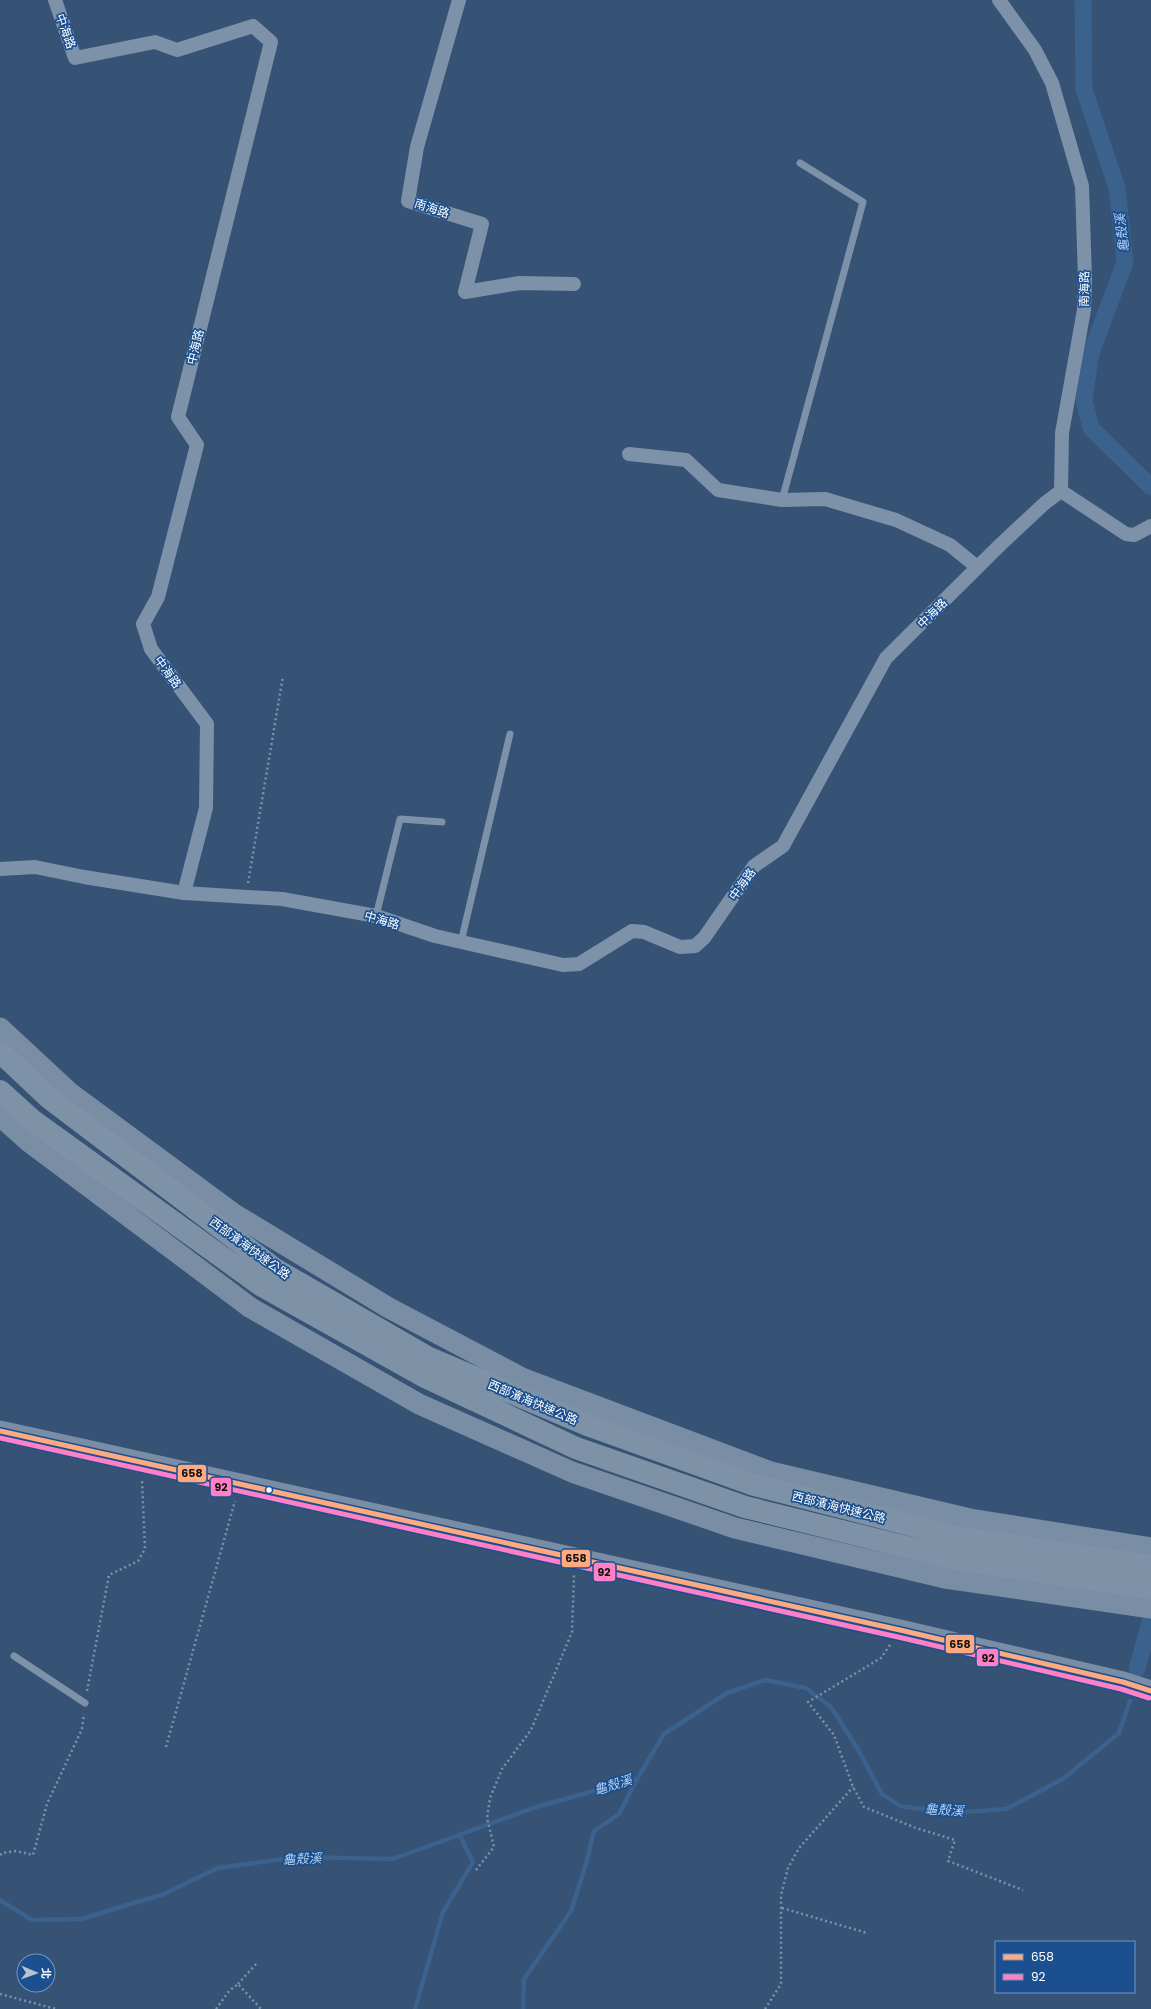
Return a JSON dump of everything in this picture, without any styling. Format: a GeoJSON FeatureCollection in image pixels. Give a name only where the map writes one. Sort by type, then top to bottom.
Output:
{"type":"FeatureCollection","features":[{"type":"Feature","properties":{"kind":"highway","name":"西部濱海快速公路"},"geometry":{"type":"LineString","coordinates":[[0,1052],[49,1098],[275,1269],[429,1358],[590,1426],[751,1484],[961,1538],[1151,1566]]}},
{"type":"Feature","properties":{"kind":"highway","name":"西部濱海快速公路"},"geometry":{"type":"LineString","coordinates":[[0,1091],[32,1120],[262,1286],[423,1376],[576,1448],[745,1507],[948,1558],[1151,1588]]}},
{"type":"Feature","properties":{"kind":"street","name":"中海路"},"geometry":{"type":"LineString","coordinates":[[55,0],[75,58],[155,42],[177,50],[253,26],[272,42],[178,417],[197,444],[158,597],[143,624],[151,649],[207,724],[206,808],[184,893]]}},
{"type":"Feature","properties":{"kind":"street","name":"南海路"},"geometry":{"type":"LineString","coordinates":[[459,0],[417,147],[408,201],[482,224],[465,292],[520,283],[574,284]]}},
{"type":"Feature","properties":{"kind":"street","name":"南海路"},"geometry":{"type":"LineString","coordinates":[[999,0],[1035,50],[1052,83],[1082,186],[1085,279],[1084,310],[1062,433],[1061,491]]}},
{"type":"Feature","properties":{"kind":"street"},"geometry":{"type":"LineString","coordinates":[[629,454],[686,460],[718,490],[782,500],[825,499],[896,520],[950,545],[977,568]]}},
{"type":"Feature","properties":{"kind":"street","name":"中海路"},"geometry":{"type":"LineString","coordinates":[[0,869],[35,867],[84,877],[184,893],[282,899],[376,916],[435,936],[563,965],[579,964],[632,931],[644,932],[680,947],[695,946],[704,938],[754,866],[783,846],[886,658],[1045,503],[1061,491]]}},
{"type":"Feature","properties":{"kind":"street"},"geometry":{"type":"LineString","coordinates":[[1061,491],[1126,534],[1134,535],[1151,526]]}},
{"type":"Feature","properties":{"kind":"street"},"geometry":{"type":"LineString","coordinates":[[0,1028],[70,1093],[234,1214],[389,1308],[522,1378],[771,1472],[970,1519],[1151,1548]]}},
{"type":"Feature","properties":{"kind":"street"},"geometry":{"type":"LineString","coordinates":[[0,1116],[28,1140],[251,1308],[419,1404],[572,1472],[735,1528],[945,1578],[1151,1608]]}},
{"type":"Feature","properties":{"kind":"street"},"geometry":{"type":"LineString","coordinates":[[0,1431],[900,1630],[1123,1682],[1151,1691]]}},
{"type":"Feature","properties":{"kind":"lane"},"geometry":{"type":"LineString","coordinates":[[782,500],[863,202],[800,163]]}},
{"type":"Feature","properties":{"kind":"lane"},"geometry":{"type":"LineString","coordinates":[[460,942],[510,734]]}},
{"type":"Feature","properties":{"kind":"lane"},"geometry":{"type":"LineString","coordinates":[[376,916],[400,819],[442,822]]}},
{"type":"Feature","properties":{"kind":"lane"},"geometry":{"type":"LineString","coordinates":[[14,1656],[85,1703]]}},
{"type":"Feature","properties":{"kind":"path"},"geometry":{"type":"LineString","coordinates":[[246,897],[283,676]]}},
{"type":"Feature","properties":{"kind":"path"},"geometry":{"type":"LineString","coordinates":[[0,1855],[2,1852],[16,1851],[33,1855],[47,1804],[82,1729],[85,1703],[109,1575],[138,1561],[145,1549],[142,1463]]}},
{"type":"Feature","properties":{"kind":"path"},"geometry":{"type":"LineString","coordinates":[[166,1747],[239,1485]]}},
{"type":"Feature","properties":{"kind":"path"},"geometry":{"type":"LineString","coordinates":[[476,1870],[494,1847],[487,1818],[490,1798],[502,1769],[531,1730],[572,1632],[575,1559]]}},
{"type":"Feature","properties":{"kind":"path"},"geometry":{"type":"LineString","coordinates":[[900,1630],[881,1658],[808,1702],[834,1735],[853,1787],[864,1807],[896,1821],[955,1840],[948,1861],[1023,1890]]}},
{"type":"Feature","properties":{"kind":"path"},"geometry":{"type":"LineString","coordinates":[[765,2009],[781,1984],[782,1895],[788,1868],[799,1848],[853,1787]]}},
{"type":"Feature","properties":{"kind":"path"},"geometry":{"type":"LineString","coordinates":[[782,1908],[867,1933]]}},
{"type":"Feature","properties":{"kind":"path"},"geometry":{"type":"LineString","coordinates":[[216,2009],[229,1991],[238,1984],[256,1964]]}},
{"type":"Feature","properties":{"kind":"path"},"geometry":{"type":"LineString","coordinates":[[238,1984],[261,2009]]}},
{"type":"Feature","properties":{"kind":"path"},"geometry":{"type":"LineString","coordinates":[[0,1994],[56,2009]]}},
{"type":"Feature","properties":{"kind":"waterway","name":"龜殼溪"},"geometry":{"type":"LineString","coordinates":[[1083,0],[1084,89],[1117,188],[1125,262],[1091,353],[1084,400],[1091,428],[1151,487]]}},
{"type":"Feature","properties":{"kind":"waterway","name":"龜殼溪"},"geometry":{"type":"LineString","coordinates":[[1137,1669],[1150,1622]]}},
{"type":"Feature","properties":{"kind":"waterway","name":"龜殼溪"},"geometry":{"type":"LineString","coordinates":[[0,1900],[32,1920],[81,1919],[164,1894],[218,1868],[298,1857],[393,1859],[536,1807],[637,1779],[664,1734],[727,1693],[765,1680],[806,1688],[831,1707],[856,1746],[882,1794],[900,1806],[952,1813],[1006,1809],[1063,1779],[1119,1733],[1130,1701]]}},
{"type":"Feature","properties":{"kind":"waterway"},"geometry":{"type":"LineString","coordinates":[[523,2009],[524,1979],[571,1911],[586,1864],[594,1831],[619,1814],[637,1779]]}},
{"type":"Feature","properties":{"kind":"waterway"},"geometry":{"type":"LineString","coordinates":[[415,2009],[443,1912],[473,1862],[460,1836]]}},
{"type":"Feature","properties":{"kind":"transit line","name":"658"},"geometry":{"type":"LineString","coordinates":[[0,1431],[900,1630],[1123,1682],[1151,1691]]}},
{"type":"Feature","properties":{"kind":"transit line","name":"92"},"geometry":{"type":"LineString","coordinates":[[0,1438],[898,1637],[1121,1689],[1149,1698]]}}]}
